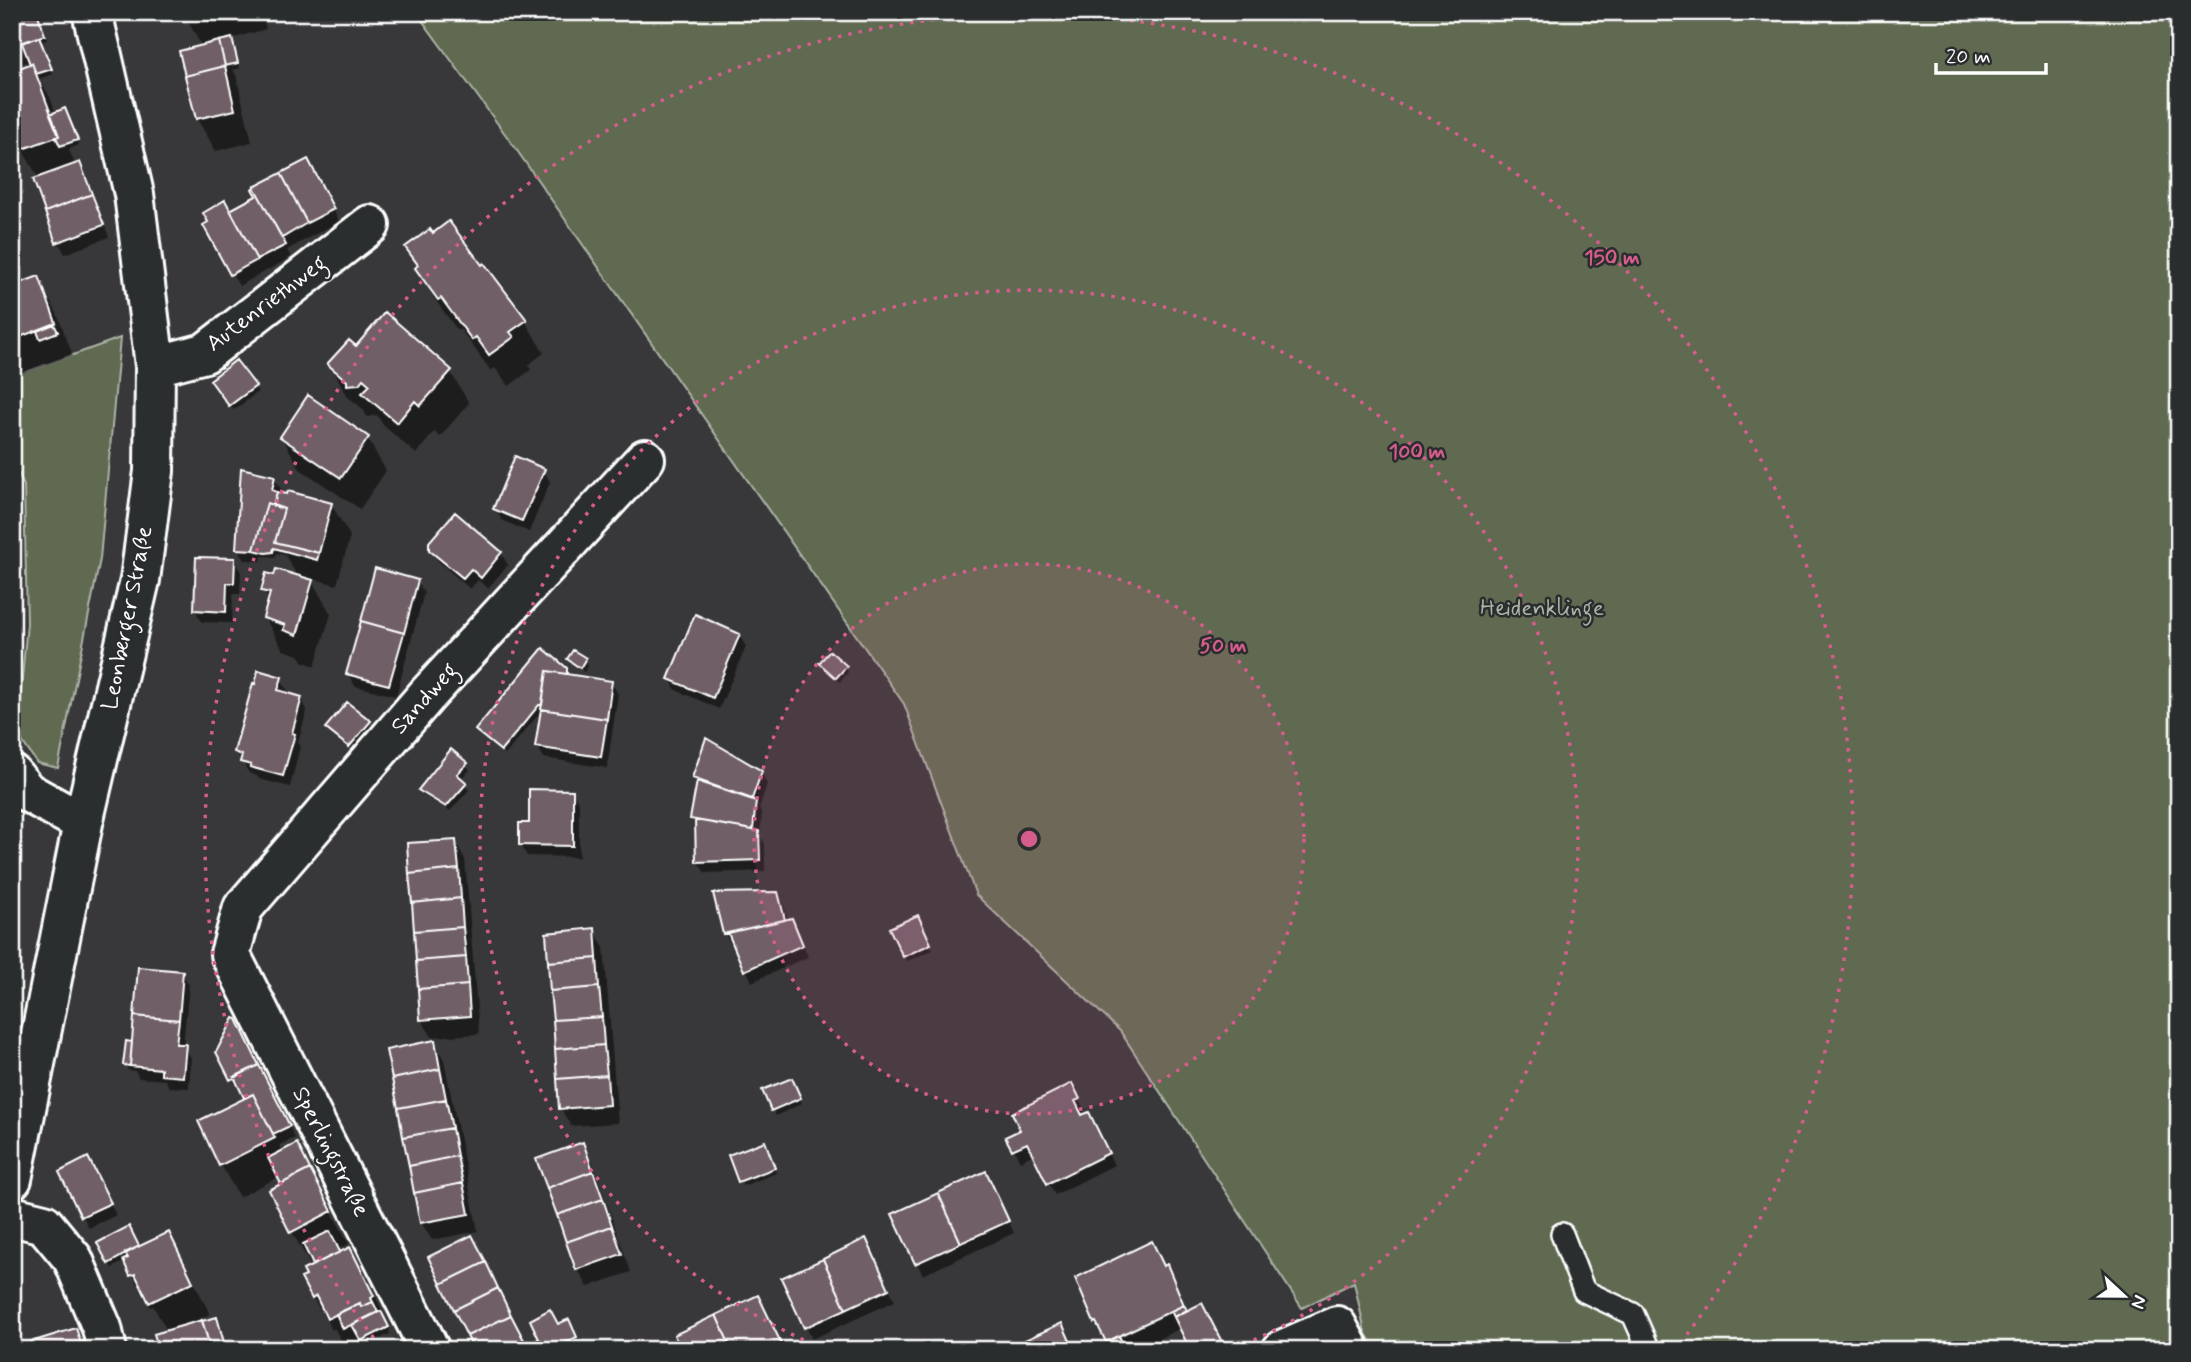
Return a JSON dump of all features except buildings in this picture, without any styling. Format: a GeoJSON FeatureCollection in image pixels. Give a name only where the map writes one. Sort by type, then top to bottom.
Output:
{"type":"FeatureCollection","features":[{"type":"Feature","properties":{"kind":"street","name":"Leonberger Straße"},"geometry":{"type":"LineString","coordinates":[[12,1179],[83,823],[140,580],[154,471],[155,366],[134,194],[92,12]]}},
{"type":"Feature","properties":{"kind":"street","name":"Autenriethweg"},"geometry":{"type":"LineString","coordinates":[[155,366],[205,353],[370,225]]}},
{"type":"Feature","properties":{"kind":"street","name":"Sandweg"},"geometry":{"type":"LineString","coordinates":[[230,954],[243,908],[427,695],[645,459]]}},
{"type":"Feature","properties":{"kind":"street"},"geometry":{"type":"LineString","coordinates":[[12,774],[27,792],[83,823]]}},
{"type":"Feature","properties":{"kind":"street","name":"Sperlingstraße"},"geometry":{"type":"LineString","coordinates":[[230,954],[430,1350]]}},
{"type":"Feature","properties":{"kind":"street"},"geometry":{"type":"LineString","coordinates":[[12,1216],[44,1224],[73,1259],[102,1328],[107,1350]]}},
{"type":"Feature","properties":{"kind":"street"},"geometry":{"type":"LineString","coordinates":[[1282,1350],[1337,1326],[1350,1350]]}},
{"type":"Feature","properties":{"kind":"lane"},"geometry":{"type":"LineString","coordinates":[[1562,1234],[1584,1292],[1633,1314],[1649,1350]]}},
{"type":"Feature","properties":{"kind":"shaded area"},"geometry":{"type":"Polygon","coordinates":[[[2163,12],[2179,12],[2179,42],[2163,12]]]}},
{"type":"Feature","properties":{"kind":"green space","name":"Heidenklinge"},"geometry":{"type":"Polygon","coordinates":[[[416,12],[2163,12],[2179,42],[2179,1350],[1376,1350],[1365,1332],[1354,1282],[1302,1308],[1120,1031],[976,895],[904,704],[511,142],[416,12]]]}},
{"type":"Feature","properties":{"kind":"green space"},"geometry":{"type":"Polygon","coordinates":[[[120,338],[100,559],[58,768],[37,763],[17,734],[27,623],[24,486],[12,459],[12,377],[120,338]]]}}]}
